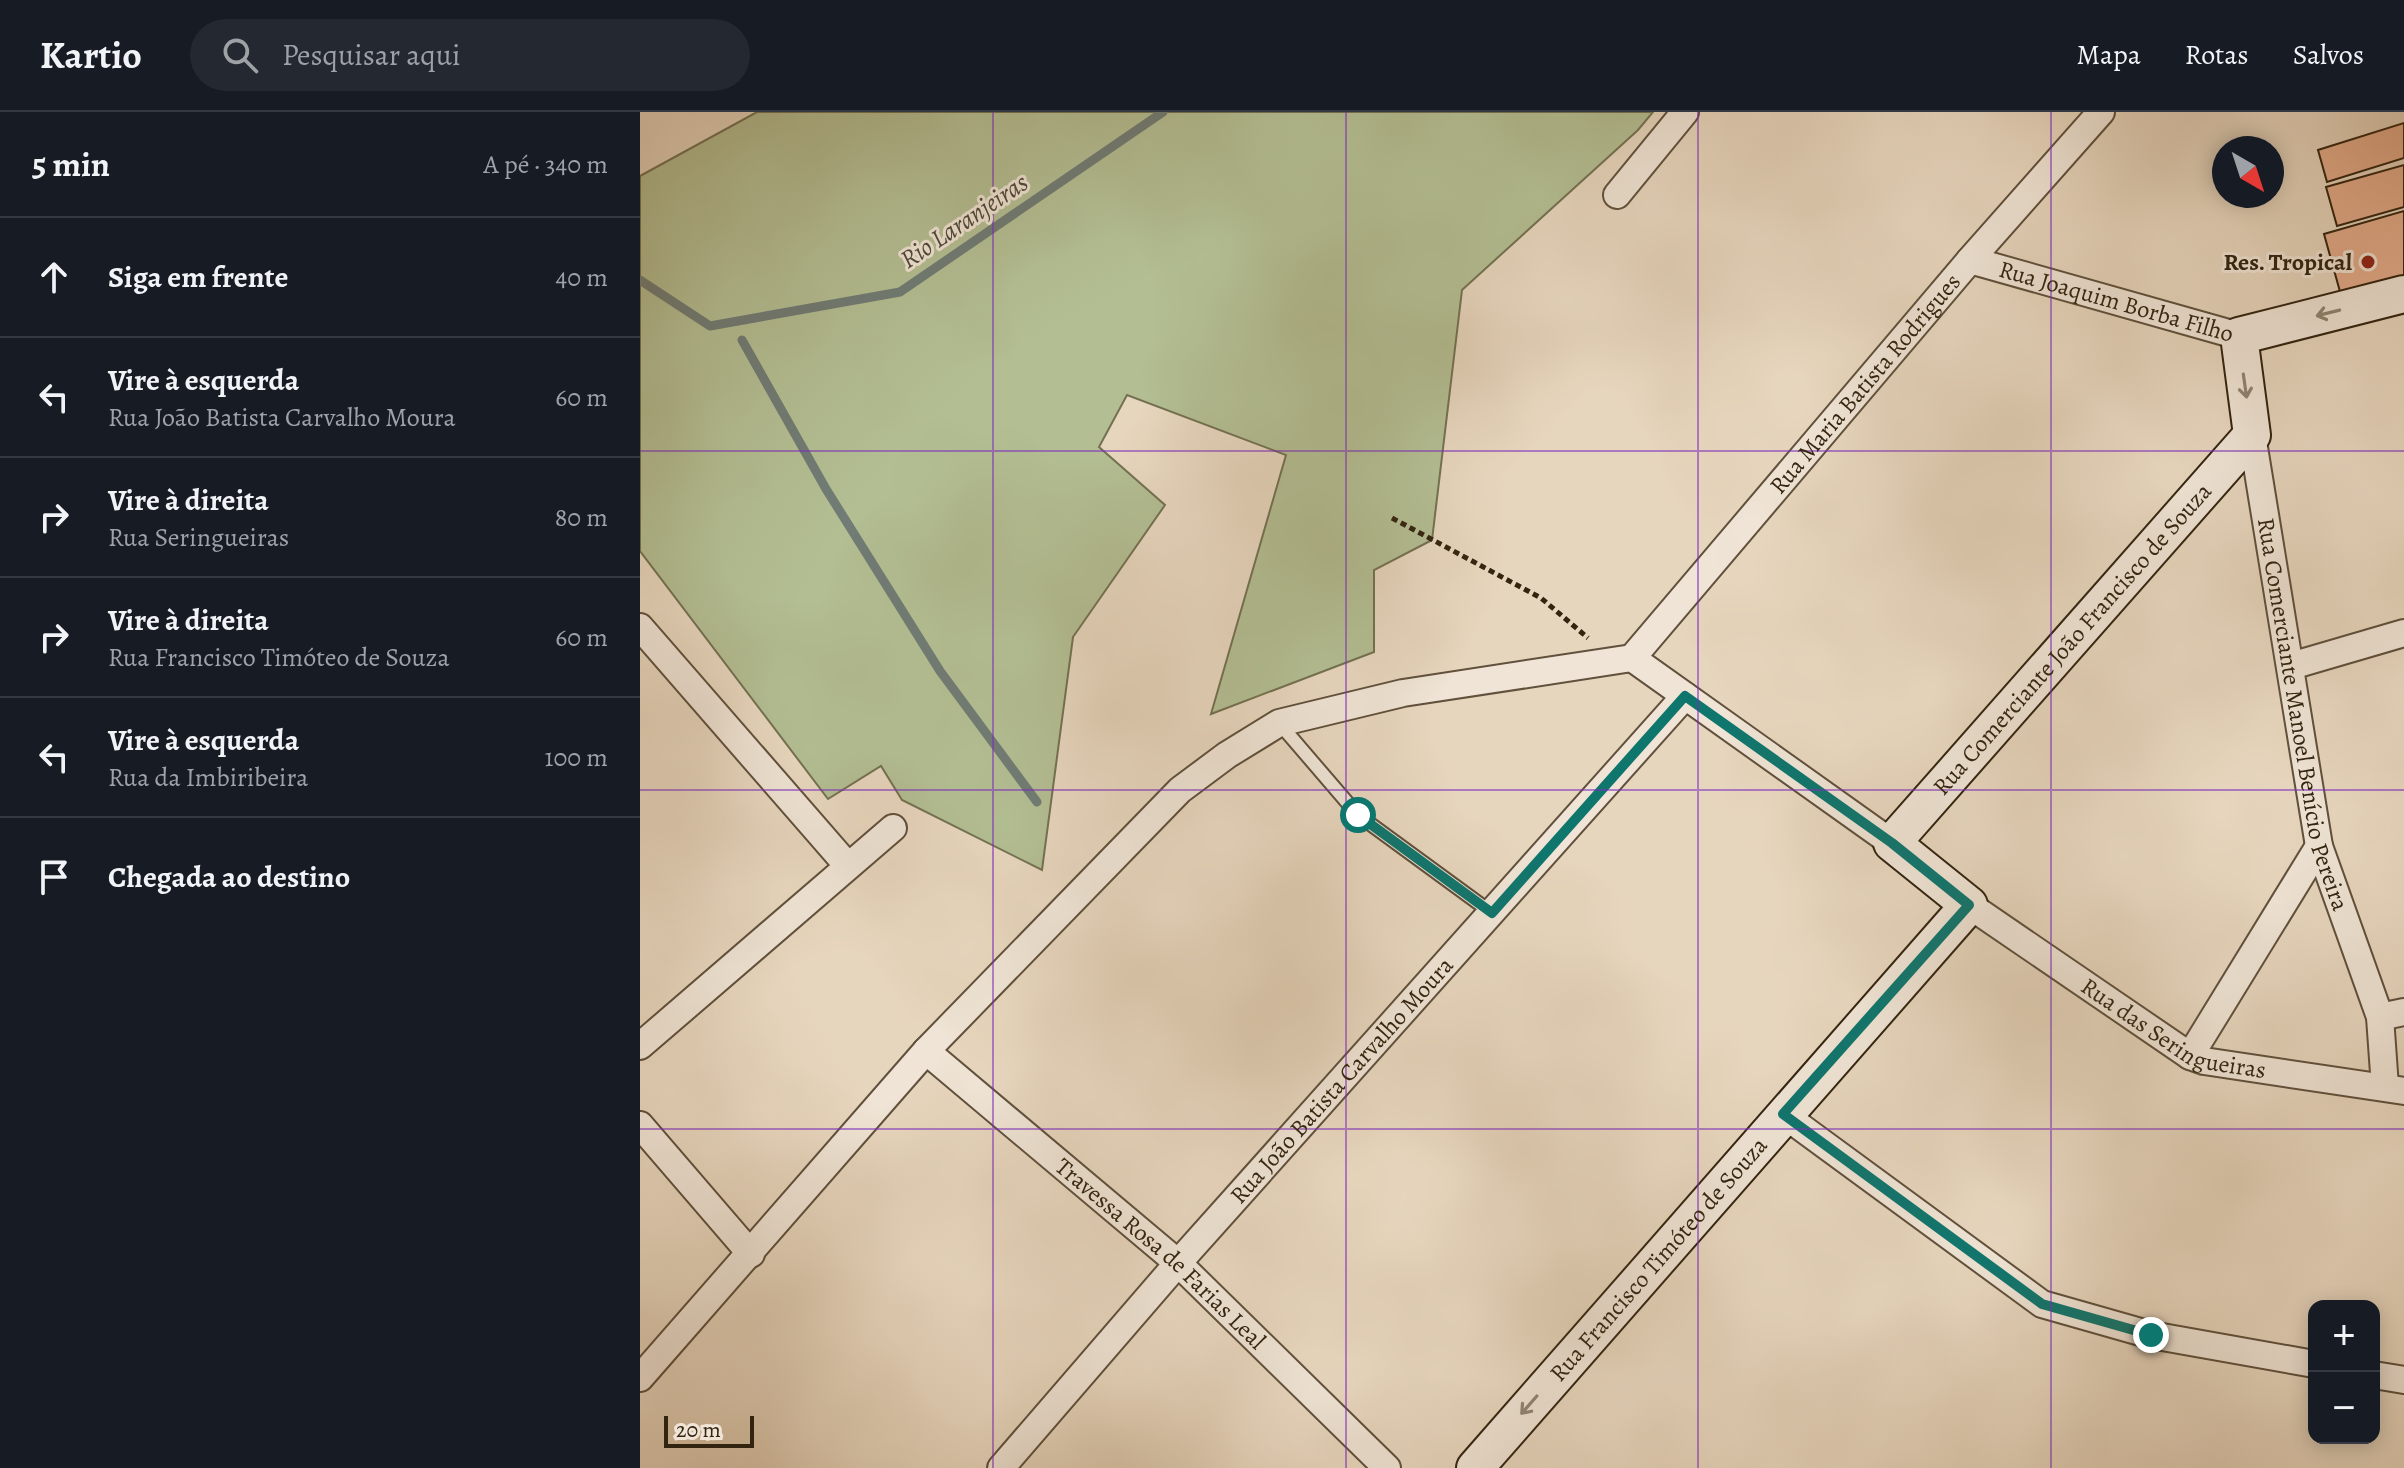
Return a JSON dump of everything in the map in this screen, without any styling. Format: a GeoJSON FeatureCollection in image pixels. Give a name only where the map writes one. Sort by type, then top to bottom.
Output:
{"type":"FeatureCollection","features":[{"type":"Feature","properties":{"kind":"main road","name":"Rua Joaquim Borba Filho"},"geometry":{"type":"LineString","coordinates":[[2239,336],[2404,294]]}},
{"type":"Feature","properties":{"kind":"main road","name":"Rua Comerciante Manoel Benício Pereira"},"geometry":{"type":"LineString","coordinates":[[2239,336],[2252,435]]}},
{"type":"Feature","properties":{"kind":"main road","name":"Rua Comerciante João Francisco de Souza"},"geometry":{"type":"LineString","coordinates":[[1892,843],[2252,435]]}},
{"type":"Feature","properties":{"kind":"main road"},"geometry":{"type":"LineString","coordinates":[[1892,843],[1969,905]]}},
{"type":"Feature","properties":{"kind":"main road","name":"Rua Francisco Timóteo de Souza"},"geometry":{"type":"LineString","coordinates":[[1475,1468],[1969,905]]}},
{"type":"Feature","properties":{"kind":"street"},"geometry":{"type":"LineString","coordinates":[[1617,195],[1685,112]]}},
{"type":"Feature","properties":{"kind":"street","name":"Rua Maria Batista Rodrigues"},"geometry":{"type":"LineString","coordinates":[[1632,658],[1970,260],[2101,112]]}},
{"type":"Feature","properties":{"kind":"street","name":"Rua Joaquim Borba Filho"},"geometry":{"type":"LineString","coordinates":[[1970,260],[2239,336]]}},
{"type":"Feature","properties":{"kind":"street","name":"Rua Comerciante Manoel Benício Pereira"},"geometry":{"type":"LineString","coordinates":[[2252,435],[2319,846],[2392,1014],[2394,1089]]}},
{"type":"Feature","properties":{"kind":"street"},"geometry":{"type":"LineString","coordinates":[[640,627],[848,866]]}},
{"type":"Feature","properties":{"kind":"street"},"geometry":{"type":"LineString","coordinates":[[2291,666],[2404,633]]}},
{"type":"Feature","properties":{"kind":"street"},"geometry":{"type":"LineString","coordinates":[[640,1378],[926,1051],[1180,790],[1227,755],[1279,723],[1403,693],[1632,658],[1892,843]]}},
{"type":"Feature","properties":{"kind":"street","name":"Rua João Batista Carvalho Moura"},"geometry":{"type":"LineString","coordinates":[[1001,1468],[1178,1263],[1685,696]]}},
{"type":"Feature","properties":{"kind":"street"},"geometry":{"type":"LineString","coordinates":[[640,1046],[893,828]]}},
{"type":"Feature","properties":{"kind":"street"},"geometry":{"type":"LineString","coordinates":[[2190,1056],[2319,846]]}},
{"type":"Feature","properties":{"kind":"street","name":"Rua das Seringueiras"},"geometry":{"type":"LineString","coordinates":[[1969,905],[2190,1056],[2204,1061],[2394,1089]]}},
{"type":"Feature","properties":{"kind":"street","name":"Travessa Rosa de Farias Leal"},"geometry":{"type":"LineString","coordinates":[[926,1051],[1178,1263],[1387,1468]]}},
{"type":"Feature","properties":{"kind":"street"},"geometry":{"type":"LineString","coordinates":[[1783,1114],[2042,1304],[2151,1335],[2308,1363]]}},
{"type":"Feature","properties":{"kind":"street"},"geometry":{"type":"LineString","coordinates":[[640,1125],[751,1254]]}},
{"type":"Feature","properties":{"kind":"street"},"geometry":{"type":"LineString","coordinates":[[2380,1376],[2404,1380]]}},
{"type":"Feature","properties":{"kind":"lane"},"geometry":{"type":"LineString","coordinates":[[1279,723],[1358,815],[1492,913]]}},
{"type":"Feature","properties":{"kind":"path"},"geometry":{"type":"LineString","coordinates":[[1392,518],[1541,598],[1590,640],[1632,658]]}},
{"type":"Feature","properties":{"kind":"green space"},"geometry":{"type":"Polygon","coordinates":[[[757,112],[1653,112],[1638,130],[1462,290],[1432,540],[1374,570],[1374,652],[1211,714],[1286,455],[1127,395],[1099,447],[1165,505],[1073,637],[1042,870],[902,800],[881,766],[828,799],[640,551],[640,176],[757,112]]]}},
{"type":"Feature","properties":{"kind":"building"},"geometry":{"type":"Polygon","coordinates":[[[2404,123],[2404,158],[2327,182],[2318,150],[2404,123]]]}},
{"type":"Feature","properties":{"kind":"building"},"geometry":{"type":"Polygon","coordinates":[[[2404,165],[2404,207],[2337,226],[2326,187],[2404,165]]]}},
{"type":"Feature","properties":{"kind":"building","name":"Res. Tropical"},"geometry":{"type":"Polygon","coordinates":[[[2404,211],[2404,289],[2344,306],[2324,234],[2404,211]]]}},
{"type":"Feature","properties":{"kind":"waterway","name":"Rio Laranjeiras"},"geometry":{"type":"LineString","coordinates":[[640,280],[710,326],[900,292],[1163,112]]}},
{"type":"Feature","properties":{"kind":"waterway"},"geometry":{"type":"LineString","coordinates":[[742,340],[826,489],[940,671],[1037,802]]}},
{"type":"Feature","properties":{"kind":"place","name":"Res. Tropical"},"geometry":{"type":"Point","coordinates":[2368,262]}},
{"type":"Feature","properties":{"kind":"route"},"geometry":{"type":"LineString","coordinates":[[1358,815],[1492,913],[1685,696],[1892,843],[1969,905],[1783,1114],[2042,1304],[2151,1335]]}}]}
